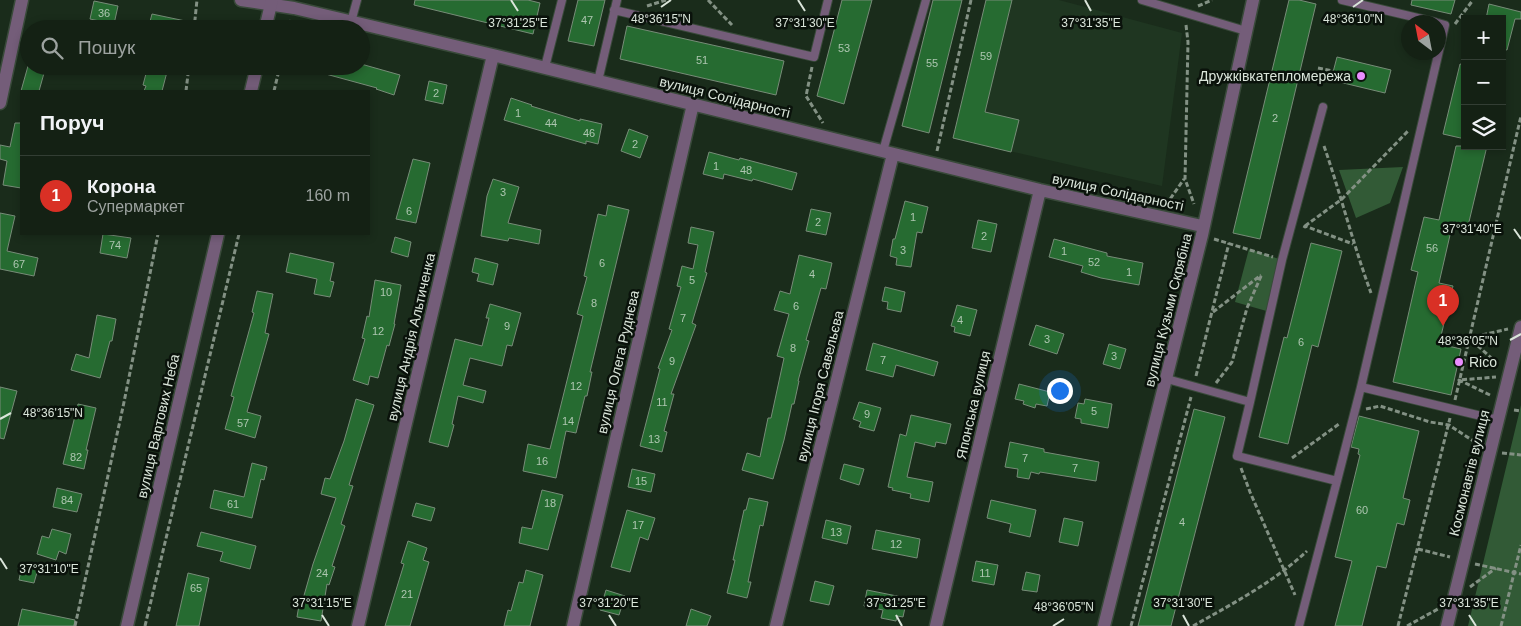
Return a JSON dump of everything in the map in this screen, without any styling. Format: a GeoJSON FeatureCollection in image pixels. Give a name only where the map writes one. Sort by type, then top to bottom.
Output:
{"type":"FeatureCollection","features":[{"type":"Feature","properties":{"kind":"street"},"geometry":{"type":"LineString","coordinates":[[0,103],[22,0]]}},
{"type":"Feature","properties":{"kind":"street","name":"вулиця Солідарності"},"geometry":{"type":"LineString","coordinates":[[240,0],[272,2],[343,20]]}},
{"type":"Feature","properties":{"kind":"street","name":"вулиця Кузьми Скрябіна"},"geometry":{"type":"LineString","coordinates":[[1104,626],[1202,235],[1253,0]]}},
{"type":"Feature","properties":{"kind":"street"},"geometry":{"type":"LineString","coordinates":[[267,20],[272,2]]}},
{"type":"Feature","properties":{"kind":"street","name":"вулиця Солідарності"},"geometry":{"type":"LineString","coordinates":[[370,26],[545,67],[1040,190],[1202,226]]}},
{"type":"Feature","properties":{"kind":"street","name":"вулиця Андрія Альтиченка"},"geometry":{"type":"LineString","coordinates":[[358,626],[493,55]]}},
{"type":"Feature","properties":{"kind":"street"},"geometry":{"type":"LineString","coordinates":[[251,90],[255,75]]}},
{"type":"Feature","properties":{"kind":"street","name":"вулиця Олега Руднєва"},"geometry":{"type":"LineString","coordinates":[[572,626],[693,104]]}},
{"type":"Feature","properties":{"kind":"street","name":"вулиця Ігоря Савельєва"},"geometry":{"type":"LineString","coordinates":[[776,626],[888,152]]}},
{"type":"Feature","properties":{"kind":"street","name":"Японська вулиця"},"geometry":{"type":"LineString","coordinates":[[936,626],[1040,190]]}},
{"type":"Feature","properties":{"kind":"street","name":"вулиця Вартових Неба"},"geometry":{"type":"LineString","coordinates":[[127,626],[218,235]]}},
{"type":"Feature","properties":{"kind":"street","name":"Космонавтів вулиця"},"geometry":{"type":"LineString","coordinates":[[1447,626],[1509,375],[1517,328]]}},
{"type":"Feature","properties":{"kind":"lane"},"geometry":{"type":"LineString","coordinates":[[352,20],[357,0]]}},
{"type":"Feature","properties":{"kind":"lane"},"geometry":{"type":"LineString","coordinates":[[545,67],[562,0]]}},
{"type":"Feature","properties":{"kind":"lane"},"geometry":{"type":"LineString","coordinates":[[598,80],[617,0]]}},
{"type":"Feature","properties":{"kind":"lane"},"geometry":{"type":"LineString","coordinates":[[614,10],[814,57],[828,0]]}},
{"type":"Feature","properties":{"kind":"lane"},"geometry":{"type":"LineString","coordinates":[[888,152],[926,0]]}},
{"type":"Feature","properties":{"kind":"lane"},"geometry":{"type":"LineString","coordinates":[[1142,0],[1246,30]]}},
{"type":"Feature","properties":{"kind":"lane"},"geometry":{"type":"LineString","coordinates":[[1342,0],[1404,15]]}},
{"type":"Feature","properties":{"kind":"lane"},"geometry":{"type":"LineString","coordinates":[[1299,626],[1361,387],[1437,60]]}},
{"type":"Feature","properties":{"kind":"lane"},"geometry":{"type":"LineString","coordinates":[[1323,107],[1282,260],[1237,456],[1337,481]]}},
{"type":"Feature","properties":{"kind":"lane"},"geometry":{"type":"LineString","coordinates":[[1167,379],[1250,402]]}},
{"type":"Feature","properties":{"kind":"lane"},"geometry":{"type":"LineString","coordinates":[[1361,387],[1498,420]]}},
{"type":"Feature","properties":{"kind":"path"},"geometry":{"type":"LineString","coordinates":[[195,20],[197,0]]}},
{"type":"Feature","properties":{"kind":"path"},"geometry":{"type":"LineString","coordinates":[[708,0],[746,40]]}},
{"type":"Feature","properties":{"kind":"path"},"geometry":{"type":"LineString","coordinates":[[934,164],[971,0]]}},
{"type":"Feature","properties":{"kind":"path"},"geometry":{"type":"LineString","coordinates":[[1185,12],[1188,42],[1185,179],[1202,226]]}},
{"type":"Feature","properties":{"kind":"path"},"geometry":{"type":"LineString","coordinates":[[814,57],[806,96],[834,139]]}},
{"type":"Feature","properties":{"kind":"path"},"geometry":{"type":"LineString","coordinates":[[1318,68],[1333,72]]}},
{"type":"Feature","properties":{"kind":"path"},"geometry":{"type":"LineString","coordinates":[[186,90],[188,75]]}},
{"type":"Feature","properties":{"kind":"path"},"geometry":{"type":"LineString","coordinates":[[274,90],[278,75]]}},
{"type":"Feature","properties":{"kind":"path"},"geometry":{"type":"LineString","coordinates":[[1305,226],[1342,199],[1424,115]]}},
{"type":"Feature","properties":{"kind":"path"},"geometry":{"type":"LineString","coordinates":[[1398,626],[1453,409],[1521,116]]}},
{"type":"Feature","properties":{"kind":"path"},"geometry":{"type":"LineString","coordinates":[[1318,128],[1342,199],[1353,244],[1378,313]]}},
{"type":"Feature","properties":{"kind":"path"},"geometry":{"type":"LineString","coordinates":[[1158,216],[1185,179]]}},
{"type":"Feature","properties":{"kind":"path"},"geometry":{"type":"LineString","coordinates":[[75,626],[123,407],[158,235]]}},
{"type":"Feature","properties":{"kind":"path"},"geometry":{"type":"LineString","coordinates":[[145,626],[239,235]]}},
{"type":"Feature","properties":{"kind":"path"},"geometry":{"type":"LineString","coordinates":[[1131,626],[1194,387],[1229,243]]}},
{"type":"Feature","properties":{"kind":"path"},"geometry":{"type":"LineString","coordinates":[[1212,312],[1282,260]]}},
{"type":"Feature","properties":{"kind":"path"},"geometry":{"type":"LineString","coordinates":[[1210,391],[1232,362],[1247,308],[1262,274]]}},
{"type":"Feature","properties":{"kind":"path"},"geometry":{"type":"LineString","coordinates":[[1469,338],[1517,328]]}},
{"type":"Feature","properties":{"kind":"path"},"geometry":{"type":"LineString","coordinates":[[1469,338],[1509,375]]}},
{"type":"Feature","properties":{"kind":"path"},"geometry":{"type":"LineString","coordinates":[[1459,380],[1509,375]]}},
{"type":"Feature","properties":{"kind":"path"},"geometry":{"type":"LineString","coordinates":[[1459,380],[1502,402]]}},
{"type":"Feature","properties":{"kind":"path"},"geometry":{"type":"LineString","coordinates":[[1449,424],[1490,452]]}},
{"type":"Feature","properties":{"kind":"path"},"geometry":{"type":"LineString","coordinates":[[1237,456],[1250,492],[1284,571],[1292,585],[1302,615]]}},
{"type":"Feature","properties":{"kind":"path"},"geometry":{"type":"LineString","coordinates":[[1193,626],[1243,598],[1293,565],[1322,538]]}},
{"type":"Feature","properties":{"kind":"path"},"geometry":{"type":"LineString","coordinates":[[1501,626],[1521,545]]}},
{"type":"Feature","properties":{"kind":"path"},"geometry":{"type":"LineString","coordinates":[[1418,549],[1521,574]]}},
{"type":"Feature","properties":{"kind":"shaded area"},"geometry":{"type":"Polygon","coordinates":[[[986,0],[1059,0],[1182,33],[1162,186],[953,138],[986,0]]]}},
{"type":"Feature","properties":{"kind":"shaded area"},"geometry":{"type":"Polygon","coordinates":[[[1403,167],[1390,203],[1356,218],[1339,170],[1403,167]]]}},
{"type":"Feature","properties":{"kind":"shaded area"},"geometry":{"type":"Polygon","coordinates":[[[1249,249],[1282,260],[1270,312],[1235,302],[1249,249]]]}},
{"type":"Feature","properties":{"kind":"shaded area"},"geometry":{"type":"Polygon","coordinates":[[[1521,405],[1521,626],[1468,626],[1521,405]]]}},
{"type":"Feature","properties":{"kind":"building"},"geometry":{"type":"Polygon","coordinates":[[[415,0],[528,0],[540,3],[533,34],[414,5],[415,0]]]}},
{"type":"Feature","properties":{"kind":"building"},"geometry":{"type":"Polygon","coordinates":[[[578,0],[605,0],[594,46],[568,41],[578,0]]]}},
{"type":"Feature","properties":{"kind":"building"},"geometry":{"type":"Polygon","coordinates":[[[842,0],[872,0],[844,104],[817,96],[842,0]]]}},
{"type":"Feature","properties":{"kind":"building"},"geometry":{"type":"Polygon","coordinates":[[[933,0],[962,0],[929,133],[902,126],[933,0]]]}},
{"type":"Feature","properties":{"kind":"building"},"geometry":{"type":"Polygon","coordinates":[[[986,0],[1012,0],[985,112],[1019,120],[1011,152],[953,138],[986,0]]]}},
{"type":"Feature","properties":{"kind":"building"},"geometry":{"type":"Polygon","coordinates":[[[1289,0],[1316,4],[1260,239],[1233,233],[1289,0]]]}},
{"type":"Feature","properties":{"kind":"building"},"geometry":{"type":"Polygon","coordinates":[[[1412,0],[1455,0],[1451,14],[1411,5],[1412,0]]]}},
{"type":"Feature","properties":{"kind":"building"},"geometry":{"type":"Polygon","coordinates":[[[94,1],[118,6],[115,20],[90,19],[94,1]]]}},
{"type":"Feature","properties":{"kind":"building"},"geometry":{"type":"Polygon","coordinates":[[[1489,4],[1521,12],[1521,19],[1515,19],[1507,50],[1506,15],[1487,15],[1489,4]]]}},
{"type":"Feature","properties":{"kind":"building"},"geometry":{"type":"Polygon","coordinates":[[[152,14],[181,20],[150,20],[152,14]]]}},
{"type":"Feature","properties":{"kind":"building"},"geometry":{"type":"Polygon","coordinates":[[[627,26],[784,61],[776,95],[620,59],[627,26]]]}},
{"type":"Feature","properties":{"kind":"building","name":"Дружківкатепломережа"},"geometry":{"type":"Polygon","coordinates":[[[1337,57],[1391,70],[1385,93],[1331,80],[1337,57]]]}},
{"type":"Feature","properties":{"kind":"building"},"geometry":{"type":"Polygon","coordinates":[[[1460,64],[1461,64],[1461,138],[1443,134],[1460,64]]]}},
{"type":"Feature","properties":{"kind":"building"},"geometry":{"type":"Polygon","coordinates":[[[370,67],[400,75],[394,95],[377,88],[329,75],[370,75],[370,67]]]}},
{"type":"Feature","properties":{"kind":"building"},"geometry":{"type":"Polygon","coordinates":[[[25,75],[43,75],[39,90],[21,90],[25,75]]]}},
{"type":"Feature","properties":{"kind":"building"},"geometry":{"type":"Polygon","coordinates":[[[146,75],[166,75],[162,90],[144,90],[146,86],[143,85],[146,75]]]}},
{"type":"Feature","properties":{"kind":"building"},"geometry":{"type":"Polygon","coordinates":[[[429,81],[447,85],[443,104],[425,100],[429,81]]]}},
{"type":"Feature","properties":{"kind":"building"},"geometry":{"type":"Polygon","coordinates":[[[511,98],[580,121],[580,119],[602,124],[598,144],[586,141],[586,144],[504,120],[511,98]]]}},
{"type":"Feature","properties":{"kind":"building"},"geometry":{"type":"Polygon","coordinates":[[[15,123],[20,123],[20,188],[3,185],[7,161],[0,159],[0,145],[10,147],[15,123]]]}},
{"type":"Feature","properties":{"kind":"building"},"geometry":{"type":"Polygon","coordinates":[[[629,129],[648,136],[640,158],[621,151],[629,129]]]}},
{"type":"Feature","properties":{"kind":"building"},"geometry":{"type":"Polygon","coordinates":[[[1456,146],[1461,146],[1461,150],[1486,150],[1468,226],[1453,222],[1439,283],[1453,286],[1439,344],[1461,349],[1451,395],[1393,382],[1418,272],[1411,270],[1424,217],[1439,220],[1456,146]]]}},
{"type":"Feature","properties":{"kind":"building"},"geometry":{"type":"Polygon","coordinates":[[[709,152],[797,173],[792,190],[753,179],[752,181],[724,174],[723,179],[703,174],[709,152]]]}},
{"type":"Feature","properties":{"kind":"building"},"geometry":{"type":"Polygon","coordinates":[[[413,159],[430,163],[416,223],[396,219],[413,159]]]}},
{"type":"Feature","properties":{"kind":"building"},"geometry":{"type":"Polygon","coordinates":[[[493,179],[519,187],[508,223],[541,230],[539,244],[509,238],[508,241],[481,236],[487,196],[493,179]]]}},
{"type":"Feature","properties":{"kind":"building"},"geometry":{"type":"Polygon","coordinates":[[[905,201],[928,207],[922,233],[917,232],[911,267],[896,265],[897,258],[890,256],[893,239],[895,239],[905,201]]]}},
{"type":"Feature","properties":{"kind":"building"},"geometry":{"type":"Polygon","coordinates":[[[608,205],[629,210],[590,372],[592,372],[587,396],[585,396],[576,433],[566,431],[556,478],[523,471],[528,444],[550,449],[583,316],[577,314],[587,277],[584,276],[598,214],[606,216],[608,205]]]}},
{"type":"Feature","properties":{"kind":"building"},"geometry":{"type":"Polygon","coordinates":[[[811,209],[831,213],[826,235],[806,231],[811,209]]]}},
{"type":"Feature","properties":{"kind":"building"},"geometry":{"type":"Polygon","coordinates":[[[0,213],[15,216],[7,251],[38,258],[34,276],[0,269],[0,213]]]}},
{"type":"Feature","properties":{"kind":"building"},"geometry":{"type":"Polygon","coordinates":[[[978,220],[997,224],[991,252],[972,248],[978,220]]]}},
{"type":"Feature","properties":{"kind":"building"},"geometry":{"type":"Polygon","coordinates":[[[691,227],[714,232],[705,272],[707,273],[692,323],[696,325],[671,394],[674,394],[664,431],[667,432],[662,452],[640,446],[660,369],[658,368],[672,330],[669,329],[681,287],[677,286],[682,266],[693,269],[698,245],[688,243],[691,227]]]}},
{"type":"Feature","properties":{"kind":"building"},"geometry":{"type":"Polygon","coordinates":[[[103,235],[131,238],[127,258],[100,253],[103,235]]]}},
{"type":"Feature","properties":{"kind":"building"},"geometry":{"type":"Polygon","coordinates":[[[395,237],[411,242],[408,257],[391,252],[395,237]]]}},
{"type":"Feature","properties":{"kind":"building"},"geometry":{"type":"Polygon","coordinates":[[[1054,239],[1107,253],[1107,256],[1143,263],[1139,285],[1081,272],[1083,266],[1049,257],[1054,239]]]}},
{"type":"Feature","properties":{"kind":"building"},"geometry":{"type":"Polygon","coordinates":[[[1311,243],[1342,251],[1318,347],[1312,345],[1288,444],[1259,437],[1284,337],[1287,338],[1311,243]]]}},
{"type":"Feature","properties":{"kind":"building"},"geometry":{"type":"Polygon","coordinates":[[[290,253],[334,263],[330,281],[334,282],[330,297],[314,294],[317,279],[286,272],[290,253]]]}},
{"type":"Feature","properties":{"kind":"building"},"geometry":{"type":"Polygon","coordinates":[[[799,255],[832,263],[826,289],[821,288],[806,340],[809,341],[773,479],[742,470],[747,453],[760,457],[768,418],[771,418],[784,358],[777,356],[789,314],[774,310],[780,291],[790,294],[799,255]]]}},
{"type":"Feature","properties":{"kind":"building"},"geometry":{"type":"Polygon","coordinates":[[[475,258],[498,264],[493,285],[477,281],[479,274],[472,272],[475,258]]]}},
{"type":"Feature","properties":{"kind":"building"},"geometry":{"type":"Polygon","coordinates":[[[375,280],[401,285],[395,324],[389,346],[387,345],[378,378],[370,376],[368,385],[353,380],[365,339],[362,338],[367,316],[369,317],[375,280]]]}},
{"type":"Feature","properties":{"kind":"building"},"geometry":{"type":"Polygon","coordinates":[[[885,287],[905,292],[901,312],[887,309],[888,302],[882,301],[885,287]]]}},
{"type":"Feature","properties":{"kind":"building"},"geometry":{"type":"Polygon","coordinates":[[[257,291],[273,294],[265,333],[269,334],[247,412],[261,416],[255,438],[225,429],[234,397],[231,396],[254,313],[252,312],[257,291]]]}},
{"type":"Feature","properties":{"kind":"building"},"geometry":{"type":"Polygon","coordinates":[[[490,304],[521,313],[512,346],[507,345],[502,366],[470,358],[463,385],[486,391],[483,403],[458,396],[452,424],[454,425],[448,447],[429,442],[455,339],[482,346],[489,318],[486,318],[490,304]]]}},
{"type":"Feature","properties":{"kind":"building"},"geometry":{"type":"Polygon","coordinates":[[[957,305],[977,310],[970,336],[954,332],[955,327],[951,326],[957,305]]]}},
{"type":"Feature","properties":{"kind":"building"},"geometry":{"type":"Polygon","coordinates":[[[97,315],[116,319],[112,341],[110,341],[100,378],[71,370],[76,354],[89,358],[97,315]]]}},
{"type":"Feature","properties":{"kind":"building"},"geometry":{"type":"Polygon","coordinates":[[[1036,325],[1064,334],[1057,354],[1029,345],[1036,325]]]}},
{"type":"Feature","properties":{"kind":"building"},"geometry":{"type":"Polygon","coordinates":[[[873,343],[938,362],[934,376],[896,365],[893,377],[866,370],[873,343]]]}},
{"type":"Feature","properties":{"kind":"building"},"geometry":{"type":"Polygon","coordinates":[[[1109,344],[1126,349],[1120,369],[1103,364],[1109,344]]]}},
{"type":"Feature","properties":{"kind":"building"},"geometry":{"type":"Polygon","coordinates":[[[1019,384],[1050,392],[1047,406],[1036,404],[1035,408],[1023,404],[1024,401],[1015,399],[1019,384]]]}},
{"type":"Feature","properties":{"kind":"building"},"geometry":{"type":"Polygon","coordinates":[[[0,387],[17,391],[4,439],[0,438],[0,387]]]}},
{"type":"Feature","properties":{"kind":"building"},"geometry":{"type":"Polygon","coordinates":[[[356,399],[374,405],[349,485],[353,486],[341,524],[345,526],[332,566],[335,567],[329,585],[327,584],[321,621],[297,617],[300,599],[303,599],[336,498],[321,494],[325,478],[330,479],[344,441],[356,399]]]}},
{"type":"Feature","properties":{"kind":"building"},"geometry":{"type":"Polygon","coordinates":[[[1085,399],[1112,404],[1108,428],[1081,423],[1081,419],[1075,418],[1078,403],[1084,404],[1085,399]]]}},
{"type":"Feature","properties":{"kind":"building"},"geometry":{"type":"Polygon","coordinates":[[[859,402],[881,408],[874,431],[859,427],[861,422],[853,419],[859,402]]]}},
{"type":"Feature","properties":{"kind":"building"},"geometry":{"type":"Polygon","coordinates":[[[78,404],[96,408],[86,450],[88,450],[84,469],[63,464],[78,404]]]}},
{"type":"Feature","properties":{"kind":"building"},"geometry":{"type":"Polygon","coordinates":[[[1194,409],[1225,417],[1171,626],[1138,626],[1194,409]]]}},
{"type":"Feature","properties":{"kind":"building"},"geometry":{"type":"Polygon","coordinates":[[[911,415],[951,424],[946,444],[936,442],[935,447],[915,442],[907,477],[933,482],[929,502],[910,498],[911,494],[892,490],[893,488],[888,487],[900,434],[906,436],[911,415]]]}},
{"type":"Feature","properties":{"kind":"building"},"geometry":{"type":"Polygon","coordinates":[[[1359,416],[1419,431],[1403,498],[1410,500],[1404,525],[1397,523],[1386,568],[1377,566],[1362,626],[1335,626],[1352,561],[1335,557],[1360,455],[1358,454],[1359,449],[1351,447],[1359,416]]]}},
{"type":"Feature","properties":{"kind":"building"},"geometry":{"type":"Polygon","coordinates":[[[1010,442],[1044,449],[1044,452],[1099,462],[1096,481],[1040,472],[1039,474],[1031,472],[1029,479],[1017,477],[1018,469],[1005,467],[1010,442]]]}},
{"type":"Feature","properties":{"kind":"building"},"geometry":{"type":"Polygon","coordinates":[[[252,463],[267,467],[264,480],[261,479],[252,518],[210,508],[214,490],[244,497],[252,463]]]}},
{"type":"Feature","properties":{"kind":"building"},"geometry":{"type":"Polygon","coordinates":[[[844,464],[864,469],[859,485],[840,479],[844,464]]]}},
{"type":"Feature","properties":{"kind":"building"},"geometry":{"type":"Polygon","coordinates":[[[632,469],[655,474],[651,492],[628,487],[632,469]]]}},
{"type":"Feature","properties":{"kind":"building"},"geometry":{"type":"Polygon","coordinates":[[[57,488],[82,494],[77,512],[53,507],[57,488]]]}},
{"type":"Feature","properties":{"kind":"building"},"geometry":{"type":"Polygon","coordinates":[[[542,490],[563,495],[548,550],[519,543],[522,527],[532,529],[542,490]]]}},
{"type":"Feature","properties":{"kind":"building"},"geometry":{"type":"Polygon","coordinates":[[[749,498],[768,502],[763,526],[760,525],[748,582],[751,582],[747,598],[727,593],[744,510],[746,510],[749,498]]]}},
{"type":"Feature","properties":{"kind":"building"},"geometry":{"type":"Polygon","coordinates":[[[991,500],[1036,510],[1030,537],[1009,532],[1011,524],[987,518],[991,500]]]}},
{"type":"Feature","properties":{"kind":"building"},"geometry":{"type":"Polygon","coordinates":[[[416,503],[435,508],[431,521],[412,516],[416,503]]]}},
{"type":"Feature","properties":{"kind":"building"},"geometry":{"type":"Polygon","coordinates":[[[627,510],[655,518],[648,540],[640,537],[630,572],[611,567],[627,510]]]}},
{"type":"Feature","properties":{"kind":"building"},"geometry":{"type":"Polygon","coordinates":[[[1064,518],[1083,522],[1078,546],[1059,542],[1064,518]]]}},
{"type":"Feature","properties":{"kind":"building"},"geometry":{"type":"Polygon","coordinates":[[[826,520],[851,526],[847,544],[822,538],[826,520]]]}},
{"type":"Feature","properties":{"kind":"building"},"geometry":{"type":"Polygon","coordinates":[[[52,529],[71,534],[66,554],[59,551],[56,560],[37,554],[42,536],[49,538],[52,529]]]}},
{"type":"Feature","properties":{"kind":"building"},"geometry":{"type":"Polygon","coordinates":[[[876,530],[920,539],[917,558],[872,549],[876,530]]]}},
{"type":"Feature","properties":{"kind":"building"},"geometry":{"type":"Polygon","coordinates":[[[201,532],[256,546],[250,569],[220,561],[223,552],[197,546],[201,532]]]}},
{"type":"Feature","properties":{"kind":"building"},"geometry":{"type":"Polygon","coordinates":[[[408,541],[427,548],[423,560],[429,562],[410,626],[385,626],[404,564],[401,563],[408,541]]]}},
{"type":"Feature","properties":{"kind":"building"},"geometry":{"type":"Polygon","coordinates":[[[976,561],[998,565],[994,585],[972,581],[976,561]]]}},
{"type":"Feature","properties":{"kind":"building"},"geometry":{"type":"Polygon","coordinates":[[[22,565],[38,569],[34,583],[19,580],[22,565]]]}},
{"type":"Feature","properties":{"kind":"building"},"geometry":{"type":"Polygon","coordinates":[[[526,570],[543,575],[530,626],[504,626],[508,610],[511,611],[519,582],[523,583],[526,570]]]}},
{"type":"Feature","properties":{"kind":"building"},"geometry":{"type":"Polygon","coordinates":[[[1026,572],[1040,575],[1037,592],[1022,590],[1026,572]]]}},
{"type":"Feature","properties":{"kind":"building"},"geometry":{"type":"Polygon","coordinates":[[[188,573],[209,578],[199,626],[176,626],[188,573]]]}},
{"type":"Feature","properties":{"kind":"building"},"geometry":{"type":"Polygon","coordinates":[[[815,581],[834,586],[829,605],[810,601],[815,581]]]}},
{"type":"Feature","properties":{"kind":"building"},"geometry":{"type":"Polygon","coordinates":[[[606,590],[625,596],[619,615],[600,610],[606,590]]]}},
{"type":"Feature","properties":{"kind":"building"},"geometry":{"type":"Polygon","coordinates":[[[867,590],[907,598],[903,617],[897,616],[896,621],[881,618],[883,610],[864,606],[867,590]]]}},
{"type":"Feature","properties":{"kind":"building"},"geometry":{"type":"Polygon","coordinates":[[[22,609],[75,620],[74,626],[18,626],[22,609]]]}},
{"type":"Feature","properties":{"kind":"building"},"geometry":{"type":"Polygon","coordinates":[[[691,609],[711,616],[707,626],[686,626],[691,609]]]}},
{"type":"Feature","properties":{"kind":"place","name":"Дружківкатепломережа"},"geometry":{"type":"Point","coordinates":[1361,76]}},
{"type":"Feature","properties":{"kind":"place","name":"Корона"},"geometry":{"type":"Point","coordinates":[1443,326]}},
{"type":"Feature","properties":{"kind":"place","name":"Rico"},"geometry":{"type":"Point","coordinates":[1459,362]}}]}
